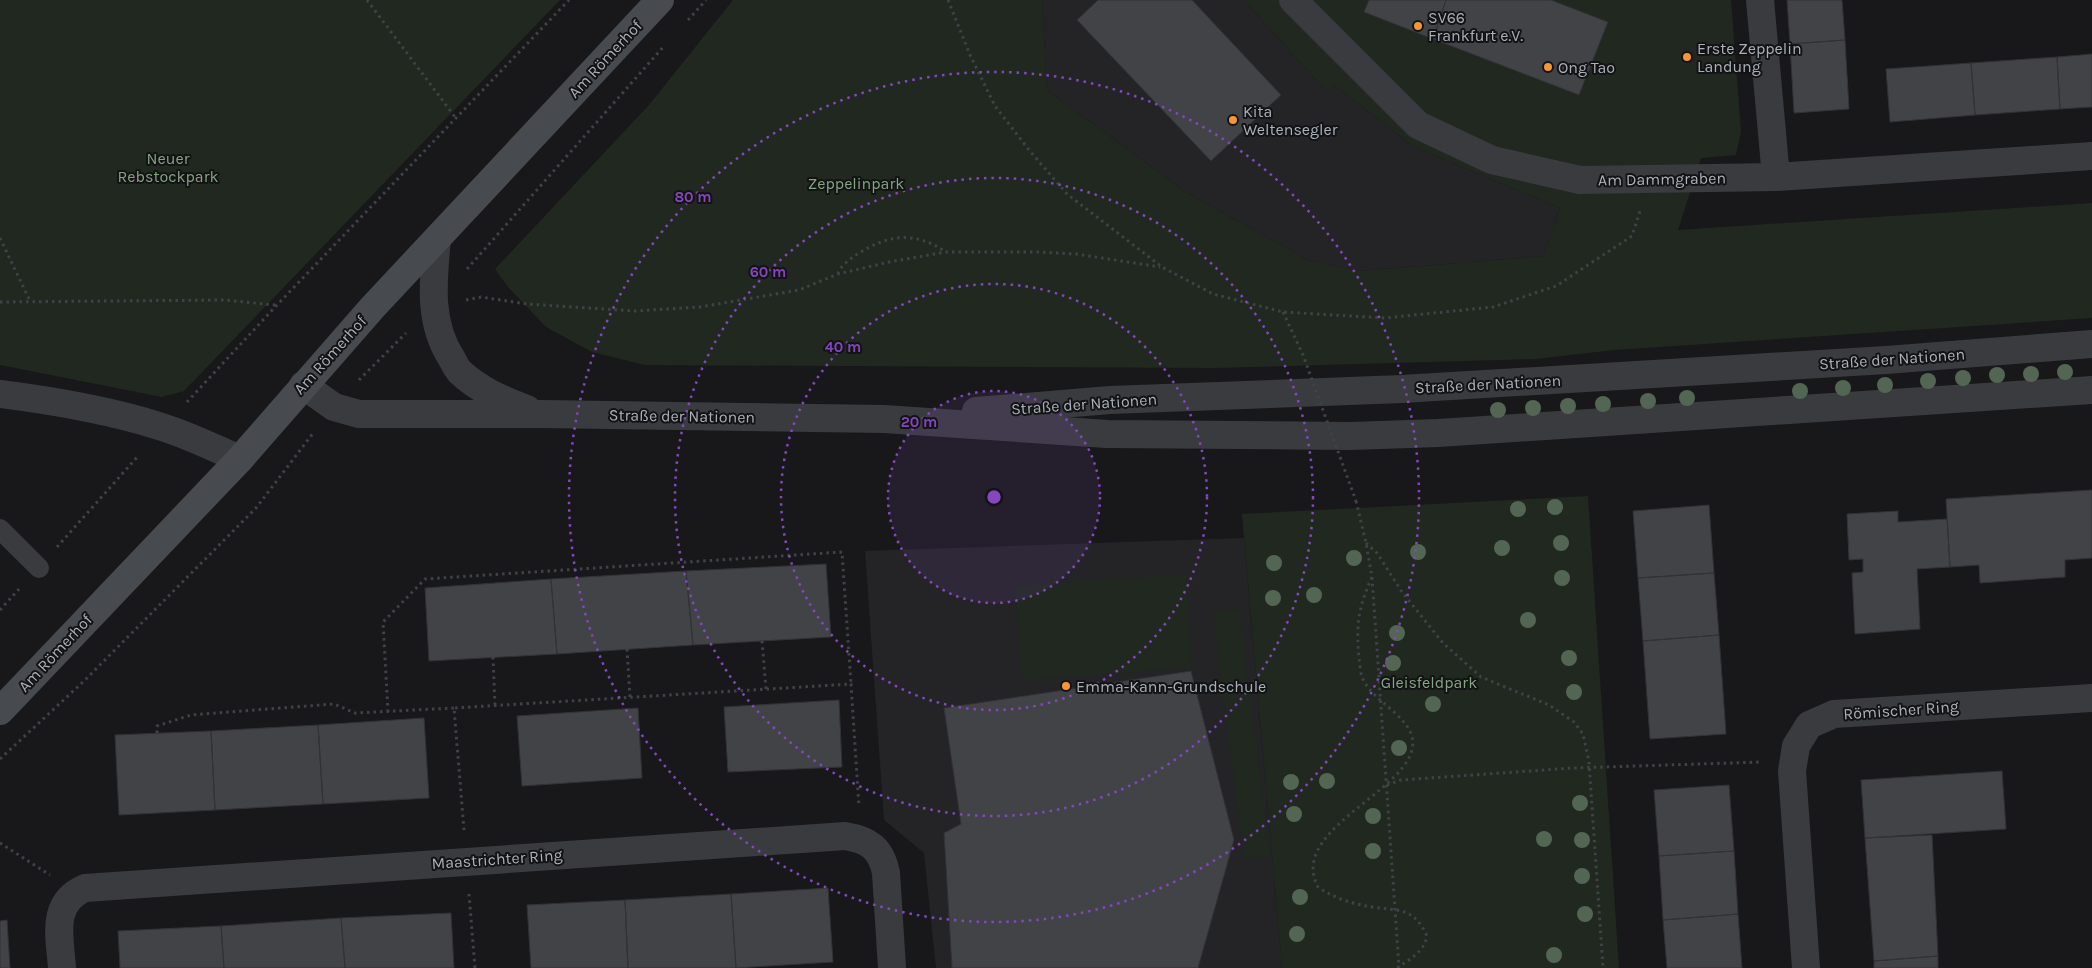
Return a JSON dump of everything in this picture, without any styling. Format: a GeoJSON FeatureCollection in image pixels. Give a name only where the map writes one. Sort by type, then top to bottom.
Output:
{"type":"FeatureCollection","features":[{"type":"Feature","properties":{"kind":"main road","name":"Am Römerhof"},"geometry":{"type":"LineString","coordinates":[[0,711],[240,459],[303,385],[660,0]]}},
{"type":"Feature","properties":{"kind":"street","name":"Am Dammgraben"},"geometry":{"type":"LineString","coordinates":[[1293,0],[1418,125],[1492,160],[1580,180],[1776,177],[2092,156]]}},
{"type":"Feature","properties":{"kind":"street"},"geometry":{"type":"LineString","coordinates":[[1760,0],[1776,177]]}},
{"type":"Feature","properties":{"kind":"street","name":"Straße der Nationen"},"geometry":{"type":"LineString","coordinates":[[437,239],[435,317],[447,352],[459,371],[498,398],[541,414]]}},
{"type":"Feature","properties":{"kind":"street","name":"Straße der Nationen"},"geometry":{"type":"LineString","coordinates":[[884,419],[1110,400],[1402,389],[1886,360],[2092,344]]}},
{"type":"Feature","properties":{"kind":"street","name":"Straße der Nationen"},"geometry":{"type":"LineString","coordinates":[[303,385],[334,407],[359,414],[541,414],[884,419],[1107,434],[1351,436],[1438,433],[2092,390]]}},
{"type":"Feature","properties":{"kind":"street"},"geometry":{"type":"LineString","coordinates":[[0,394],[56,401],[164,427],[240,459]]}},
{"type":"Feature","properties":{"kind":"street","name":"Römischer Ring"},"geometry":{"type":"LineString","coordinates":[[1806,968],[1792,771],[1796,746],[1809,725],[1834,714],[2092,698]]}},
{"type":"Feature","properties":{"kind":"street","name":"Maastrichter Ring"},"geometry":{"type":"LineString","coordinates":[[75,892],[85,888],[466,861],[845,836],[861,839]]}},
{"type":"Feature","properties":{"kind":"street"},"geometry":{"type":"LineString","coordinates":[[861,839],[874,848],[883,858],[886,873],[892,968]]}},
{"type":"Feature","properties":{"kind":"street"},"geometry":{"type":"LineString","coordinates":[[62,968],[59,925],[61,910],[75,892]]}},
{"type":"Feature","properties":{"kind":"lane"},"geometry":{"type":"LineString","coordinates":[[0,529],[39,568]]}},
{"type":"Feature","properties":{"kind":"path"},"geometry":{"type":"LineString","coordinates":[[367,0],[455,117]]}},
{"type":"Feature","properties":{"kind":"path"},"geometry":{"type":"LineString","coordinates":[[0,610],[164,427],[276,306],[569,0]]}},
{"type":"Feature","properties":{"kind":"path"},"geometry":{"type":"LineString","coordinates":[[686,22],[706,0]]}},
{"type":"Feature","properties":{"kind":"path"},"geometry":{"type":"LineString","coordinates":[[948,0],[970,56],[995,106],[1029,150],[1067,194],[1162,267],[1213,294],[1283,312],[1385,318],[1493,307],[1556,286],[1632,236],[1650,180]]}},
{"type":"Feature","properties":{"kind":"path"},"geometry":{"type":"LineString","coordinates":[[0,759],[84,681],[256,508],[334,407],[435,317],[666,45]]}},
{"type":"Feature","properties":{"kind":"path"},"geometry":{"type":"LineString","coordinates":[[838,274],[839,270],[851,258],[884,240],[900,237],[918,238],[933,243],[946,252]]}},
{"type":"Feature","properties":{"kind":"path"},"geometry":{"type":"LineString","coordinates":[[0,238],[30,301]]}},
{"type":"Feature","properties":{"kind":"path"},"geometry":{"type":"LineString","coordinates":[[435,317],[463,301],[481,297],[527,304],[635,312],[700,307],[799,290],[838,274],[889,262],[946,252],[1076,254],[1162,267]]}},
{"type":"Feature","properties":{"kind":"path"},"geometry":{"type":"LineString","coordinates":[[0,302],[224,300],[276,306]]}},
{"type":"Feature","properties":{"kind":"path"},"geometry":{"type":"LineString","coordinates":[[1283,312],[1304,355],[1356,501],[1366,542],[1372,577],[1398,968]]}},
{"type":"Feature","properties":{"kind":"path"},"geometry":{"type":"LineString","coordinates":[[1366,542],[1377,553],[1402,592],[1443,643],[1481,677],[1541,701],[1565,714],[1583,734],[1590,768],[1603,968]]}},
{"type":"Feature","properties":{"kind":"path"},"geometry":{"type":"LineString","coordinates":[[388,712],[383,622],[425,579],[842,552],[861,839]]}},
{"type":"Feature","properties":{"kind":"path"},"geometry":{"type":"LineString","coordinates":[[1372,577],[1358,616],[1357,636],[1361,677],[1369,690],[1410,729],[1413,747],[1410,756],[1387,785],[1332,830],[1320,846],[1313,862],[1312,872],[1318,887],[1336,897],[1373,907],[1395,908],[1416,918],[1427,936],[1426,944],[1419,952],[1398,968]]}},
{"type":"Feature","properties":{"kind":"path"},"geometry":{"type":"LineString","coordinates":[[762,641],[766,689]]}},
{"type":"Feature","properties":{"kind":"path"},"geometry":{"type":"LineString","coordinates":[[627,649],[630,697]]}},
{"type":"Feature","properties":{"kind":"path"},"geometry":{"type":"LineString","coordinates":[[493,657],[495,706]]}},
{"type":"Feature","properties":{"kind":"path"},"geometry":{"type":"LineString","coordinates":[[157,733],[157,726],[191,715],[334,704],[355,713],[388,712],[851,684]]}},
{"type":"Feature","properties":{"kind":"path"},"geometry":{"type":"LineString","coordinates":[[454,708],[475,968]]}},
{"type":"Feature","properties":{"kind":"path"},"geometry":{"type":"LineString","coordinates":[[1387,785],[1401,780],[1590,768],[1794,761]]}},
{"type":"Feature","properties":{"kind":"path"},"geometry":{"type":"LineString","coordinates":[[0,843],[75,892]]}},
{"type":"Feature","properties":{"kind":"shaded area","name":"Kita Weltensegler"},"geometry":{"type":"Polygon","coordinates":[[[1042,0],[1244,0],[1328,93],[1334,85],[1413,146],[1560,208],[1543,256],[1360,271],[1310,261],[1187,193],[1047,90],[1042,0]]]}},
{"type":"Feature","properties":{"kind":"shaded area","name":"Emma-Kann-Grundschule"},"geometry":{"type":"Polygon","coordinates":[[[1244,538],[1282,968],[936,968],[924,853],[884,820],[865,551],[1244,538]]]}},
{"type":"Feature","properties":{"kind":"green space","name":"Neuer Rebstockpark"},"geometry":{"type":"Polygon","coordinates":[[[0,0],[560,0],[184,391],[162,397],[0,365],[0,0]]]}},
{"type":"Feature","properties":{"kind":"green space","name":"Zeppelinpark"},"geometry":{"type":"Polygon","coordinates":[[[733,0],[1042,0],[1047,90],[1187,193],[1310,261],[1360,271],[1543,256],[1560,208],[1413,146],[1334,85],[1328,93],[1244,0],[1369,0],[1365,12],[1579,95],[1608,22],[1551,0],[1731,0],[1741,132],[1736,155],[1701,158],[1678,230],[2092,203],[2092,318],[1614,350],[1536,359],[1215,368],[645,365],[592,352],[546,327],[508,287],[495,269],[649,105],[733,0]]]}},
{"type":"Feature","properties":{"kind":"green space","name":"Gleisfeldpark"},"geometry":{"type":"Polygon","coordinates":[[[1588,496],[1619,968],[1282,968],[1242,514],[1588,496]]]}},
{"type":"Feature","properties":{"kind":"green space"},"geometry":{"type":"Polygon","coordinates":[[[1186,574],[1192,668],[1022,680],[1015,586],[1186,574]]]}},
{"type":"Feature","properties":{"kind":"green space"},"geometry":{"type":"Polygon","coordinates":[[[1239,609],[1270,856],[1244,859],[1213,612],[1239,609]]]}},
{"type":"Feature","properties":{"kind":"building"},"geometry":{"type":"Polygon","coordinates":[[[1098,0],[1192,0],[1281,95],[1211,161],[1077,20],[1098,0]]]}},
{"type":"Feature","properties":{"kind":"building","name":"SV66 Frankfurt e.V."},"geometry":{"type":"Polygon","coordinates":[[[1369,0],[1446,0],[1433,39],[1364,12],[1369,0]]]}},
{"type":"Feature","properties":{"kind":"building","name":"Ong Tao"},"geometry":{"type":"Polygon","coordinates":[[[1446,0],[1551,0],[1608,22],[1579,95],[1433,39],[1446,0]]]}},
{"type":"Feature","properties":{"kind":"building"},"geometry":{"type":"Polygon","coordinates":[[[1787,0],[1842,0],[1845,40],[1790,44],[1787,0]]]}},
{"type":"Feature","properties":{"kind":"building"},"geometry":{"type":"Polygon","coordinates":[[[1845,40],[1849,109],[1794,113],[1790,44],[1845,40]]]}},
{"type":"Feature","properties":{"kind":"building"},"geometry":{"type":"Polygon","coordinates":[[[2092,54],[2092,107],[2060,109],[2057,57],[2092,54]]]}},
{"type":"Feature","properties":{"kind":"building"},"geometry":{"type":"Polygon","coordinates":[[[2057,57],[2060,109],[1975,115],[1971,63],[2057,57]]]}},
{"type":"Feature","properties":{"kind":"building"},"geometry":{"type":"Polygon","coordinates":[[[1971,63],[1975,115],[1890,122],[1886,69],[1971,63]]]}},
{"type":"Feature","properties":{"kind":"building"},"geometry":{"type":"Polygon","coordinates":[[[2092,490],[2092,558],[2065,560],[2065,577],[1980,583],[1979,565],[1950,567],[1946,499],[2092,490]]]}},
{"type":"Feature","properties":{"kind":"building"},"geometry":{"type":"Polygon","coordinates":[[[1709,505],[1714,573],[1638,578],[1633,511],[1709,505]]]}},
{"type":"Feature","properties":{"kind":"building"},"geometry":{"type":"Polygon","coordinates":[[[1898,511],[1898,522],[1947,519],[1950,567],[1917,569],[1920,629],[1855,634],[1852,573],[1863,572],[1863,559],[1849,560],[1847,514],[1898,511]]]}},
{"type":"Feature","properties":{"kind":"building"},"geometry":{"type":"Polygon","coordinates":[[[826,564],[831,637],[693,645],[686,571],[826,564]]]}},
{"type":"Feature","properties":{"kind":"building"},"geometry":{"type":"Polygon","coordinates":[[[686,571],[693,645],[557,654],[551,579],[686,571]]]}},
{"type":"Feature","properties":{"kind":"building"},"geometry":{"type":"Polygon","coordinates":[[[1714,573],[1719,635],[1643,641],[1638,578],[1714,573]]]}},
{"type":"Feature","properties":{"kind":"building"},"geometry":{"type":"Polygon","coordinates":[[[551,579],[557,654],[429,661],[425,588],[551,579]]]}},
{"type":"Feature","properties":{"kind":"building"},"geometry":{"type":"Polygon","coordinates":[[[1719,635],[1726,734],[1650,739],[1643,641],[1719,635]]]}},
{"type":"Feature","properties":{"kind":"building"},"geometry":{"type":"Polygon","coordinates":[[[1191,671],[1234,840],[1198,968],[952,968],[944,833],[961,824],[944,708],[1191,671]]]}},
{"type":"Feature","properties":{"kind":"building"},"geometry":{"type":"Polygon","coordinates":[[[839,700],[842,767],[728,772],[724,707],[839,700]]]}},
{"type":"Feature","properties":{"kind":"building"},"geometry":{"type":"Polygon","coordinates":[[[638,708],[642,778],[522,786],[517,716],[638,708]]]}},
{"type":"Feature","properties":{"kind":"building"},"geometry":{"type":"Polygon","coordinates":[[[424,718],[429,798],[323,804],[318,725],[424,718]]]}},
{"type":"Feature","properties":{"kind":"building"},"geometry":{"type":"Polygon","coordinates":[[[318,725],[323,804],[215,810],[211,731],[318,725]]]}},
{"type":"Feature","properties":{"kind":"building"},"geometry":{"type":"Polygon","coordinates":[[[211,731],[215,810],[119,815],[115,735],[211,731]]]}},
{"type":"Feature","properties":{"kind":"building"},"geometry":{"type":"Polygon","coordinates":[[[2002,771],[2006,829],[1865,838],[1861,780],[2002,771]]]}},
{"type":"Feature","properties":{"kind":"building"},"geometry":{"type":"Polygon","coordinates":[[[1729,785],[1734,851],[1659,856],[1654,790],[1729,785]]]}},
{"type":"Feature","properties":{"kind":"building"},"geometry":{"type":"Polygon","coordinates":[[[1932,835],[1938,956],[1874,961],[1865,838],[1932,835]]]}},
{"type":"Feature","properties":{"kind":"building"},"geometry":{"type":"Polygon","coordinates":[[[1734,851],[1738,914],[1663,920],[1659,856],[1734,851]]]}},
{"type":"Feature","properties":{"kind":"building"},"geometry":{"type":"Polygon","coordinates":[[[828,888],[833,962],[736,968],[731,894],[828,888]]]}},
{"type":"Feature","properties":{"kind":"building"},"geometry":{"type":"Polygon","coordinates":[[[731,894],[736,968],[628,968],[625,900],[731,894]]]}},
{"type":"Feature","properties":{"kind":"building"},"geometry":{"type":"Polygon","coordinates":[[[625,900],[628,968],[531,968],[527,905],[625,900]]]}},
{"type":"Feature","properties":{"kind":"building"},"geometry":{"type":"Polygon","coordinates":[[[451,913],[454,968],[345,968],[341,918],[451,913]]]}},
{"type":"Feature","properties":{"kind":"building"},"geometry":{"type":"Polygon","coordinates":[[[1738,914],[1742,968],[1667,968],[1663,920],[1738,914]]]}},
{"type":"Feature","properties":{"kind":"building"},"geometry":{"type":"Polygon","coordinates":[[[341,918],[345,968],[224,968],[221,926],[341,918]]]}},
{"type":"Feature","properties":{"kind":"building"},"geometry":{"type":"Polygon","coordinates":[[[7,920],[10,968],[0,968],[0,921],[7,920]]]}},
{"type":"Feature","properties":{"kind":"building"},"geometry":{"type":"Polygon","coordinates":[[[221,926],[224,968],[120,968],[118,931],[221,926]]]}},
{"type":"Feature","properties":{"kind":"building"},"geometry":{"type":"Polygon","coordinates":[[[1938,956],[1938,968],[1874,968],[1874,961],[1938,956]]]}},
{"type":"Feature","properties":{"kind":"place","name":"SV66 Frankfurt e.V."},"geometry":{"type":"Point","coordinates":[1418,26]}},
{"type":"Feature","properties":{"kind":"place","name":"Erste Zeppelin Landung"},"geometry":{"type":"Point","coordinates":[1687,57]}},
{"type":"Feature","properties":{"kind":"place","name":"Ong Tao"},"geometry":{"type":"Point","coordinates":[1548,67]}},
{"type":"Feature","properties":{"kind":"place","name":"Kita Weltensegler"},"geometry":{"type":"Point","coordinates":[1233,120]}},
{"type":"Feature","properties":{"kind":"place","name":"Emma-Kann-Grundschule"},"geometry":{"type":"Point","coordinates":[1066,686]}}]}
